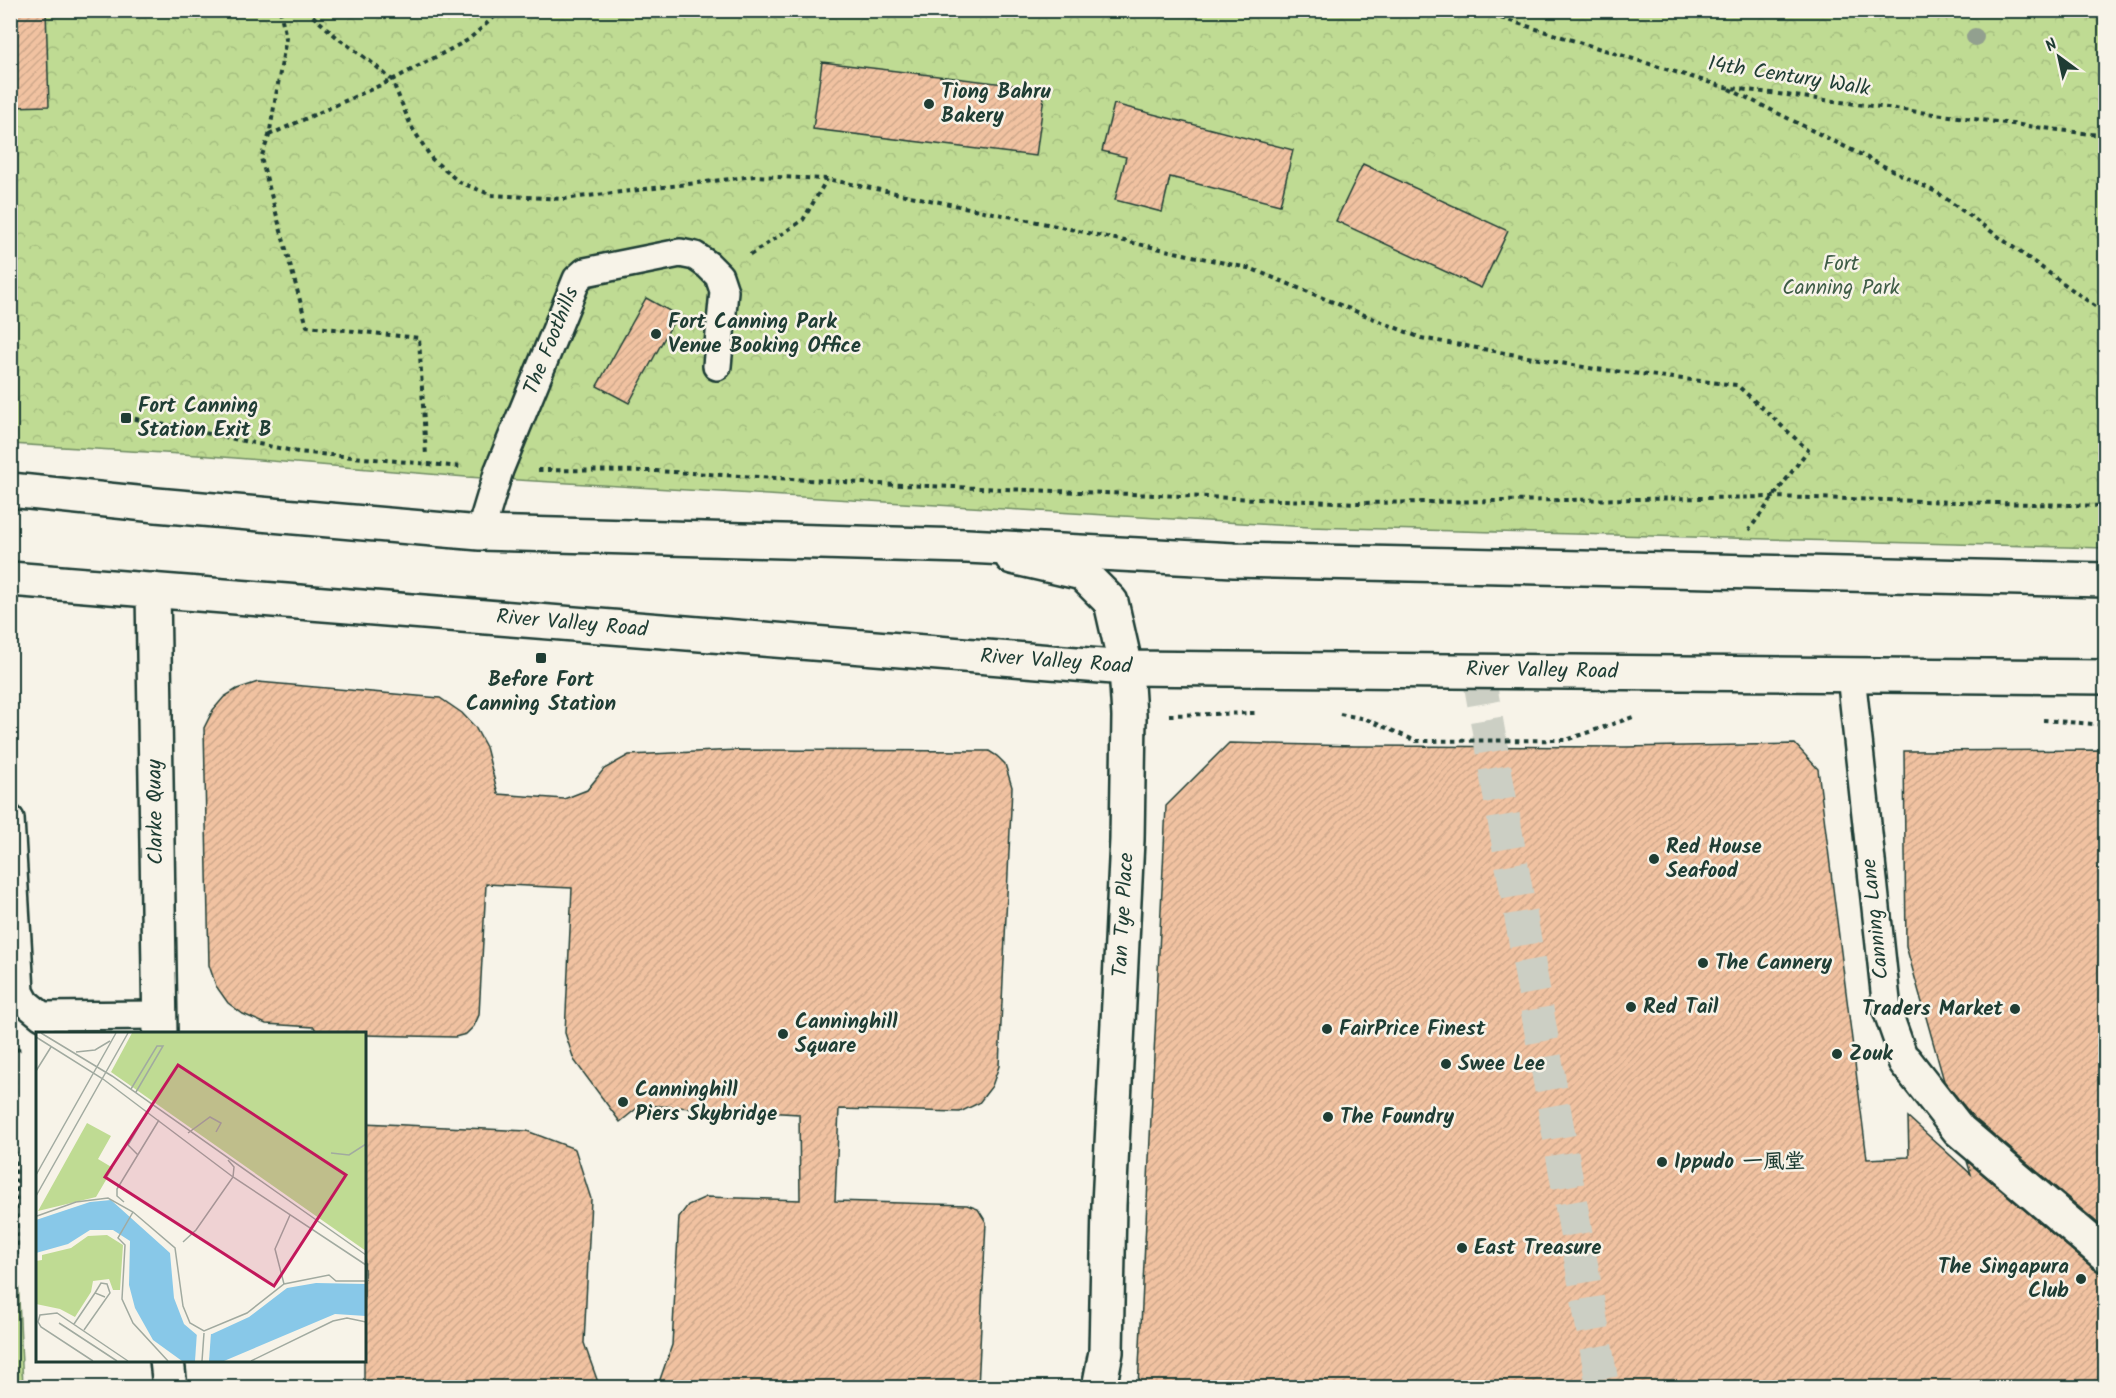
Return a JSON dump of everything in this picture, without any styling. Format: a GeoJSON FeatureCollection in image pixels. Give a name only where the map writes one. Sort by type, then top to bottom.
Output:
{"type":"FeatureCollection","features":[{"type":"Feature","properties":{"kind":"main road"},"geometry":{"type":"LineString","coordinates":[[10,490],[480,533],[968,546],[1234,560],[2106,580]]}},
{"type":"Feature","properties":{"kind":"main road","name":"Tan Tye Place"},"geometry":{"type":"LineString","coordinates":[[968,546],[1082,573],[1111,602],[1126,668],[1129,716],[1127,840],[1109,1204],[1106,1352],[1099,1388]]}},
{"type":"Feature","properties":{"kind":"main road","name":"River Valley Road"},"geometry":{"type":"LineString","coordinates":[[10,579],[1126,668],[2106,677]]}},
{"type":"Feature","properties":{"kind":"main road","name":"Clarke Quay"},"geometry":{"type":"LineString","coordinates":[[153,590],[160,1024]]}},
{"type":"Feature","properties":{"kind":"main road","name":"Canning Lane"},"geometry":{"type":"LineString","coordinates":[[1905,1061],[1959,1130],[2106,1255]]}},
{"type":"Feature","properties":{"kind":"main road"},"geometry":{"type":"LineString","coordinates":[[167,1362],[170,1388]]}},
{"type":"Feature","properties":{"kind":"lane","name":"The Foothills"},"geometry":{"type":"LineString","coordinates":[[480,533],[499,470],[577,279],[585,272],[680,253],[695,256],[719,276]]}},
{"type":"Feature","properties":{"kind":"lane"},"geometry":{"type":"LineString","coordinates":[[717,366],[724,291],[719,276]]}},
{"type":"Feature","properties":{"kind":"lane","name":"Canning Lane"},"geometry":{"type":"LineString","coordinates":[[1851,675],[1885,999],[1905,1061]]}},
{"type":"Feature","properties":{"kind":"lane"},"geometry":{"type":"LineString","coordinates":[[10,819],[20,992],[26,1004],[42,1016],[160,1024]]}},
{"type":"Feature","properties":{"kind":"path"},"geometry":{"type":"LineString","coordinates":[[280,10],[286,38],[269,135],[261,158],[307,326],[420,338],[426,456]]}},
{"type":"Feature","properties":{"kind":"path"},"geometry":{"type":"LineString","coordinates":[[306,10],[392,80],[411,126],[432,159],[459,183],[492,195],[562,199],[755,176],[827,179],[1047,224],[1252,270],[1421,338],[1595,369],[1737,385],[1808,450],[1718,572]]}},
{"type":"Feature","properties":{"kind":"path"},"geometry":{"type":"LineString","coordinates":[[269,135],[392,80],[468,40],[502,10]]}},
{"type":"Feature","properties":{"kind":"path","name":"14th Century Walk"},"geometry":{"type":"LineString","coordinates":[[1475,10],[1724,87],[2106,136]]}},
{"type":"Feature","properties":{"kind":"path"},"geometry":{"type":"LineString","coordinates":[[1724,87],[1938,193],[2106,314]]}},
{"type":"Feature","properties":{"kind":"path"},"geometry":{"type":"LineString","coordinates":[[719,276],[803,220],[827,179]]}},
{"type":"Feature","properties":{"kind":"path"},"geometry":{"type":"LineString","coordinates":[[126,417],[298,452],[499,470],[656,471],[877,484],[1359,503],[1774,496],[2106,506]]}},
{"type":"Feature","properties":{"kind":"path"},"geometry":{"type":"LineString","coordinates":[[1333,712],[1366,719],[1416,741],[1566,740],[1639,714]]}},
{"type":"Feature","properties":{"kind":"path"},"geometry":{"type":"LineString","coordinates":[[1129,716],[1266,713]]}},
{"type":"Feature","properties":{"kind":"path"},"geometry":{"type":"LineString","coordinates":[[2034,720],[2106,725]]}},
{"type":"Feature","properties":{"kind":"path"},"geometry":{"type":"LineString","coordinates":[[10,1257],[16,1257],[14,1050],[26,1049]]}},
{"type":"Feature","properties":{"kind":"green space","name":"Fort Canning Park"},"geometry":{"type":"Polygon","coordinates":[[[10,11],[2105,11],[2105,548],[1309,527],[466,477],[198,455],[11,444],[10,11]]]}},
{"type":"Feature","properties":{"kind":"green space"},"geometry":{"type":"Polygon","coordinates":[[[18,1277],[23,1387],[11,1387],[11,1278],[18,1277]]]}},
{"type":"Feature","properties":{"kind":"building"},"geometry":{"type":"Polygon","coordinates":[[[10,10],[46,10],[49,106],[10,107],[10,10]]]}},
{"type":"Feature","properties":{"kind":"building"},"geometry":{"type":"Polygon","coordinates":[[[822,62],[1045,89],[1036,156],[813,129],[822,62]]]}},
{"type":"Feature","properties":{"kind":"building"},"geometry":{"type":"Polygon","coordinates":[[[1114,104],[1293,150],[1280,205],[1170,177],[1162,212],[1115,200],[1126,157],[1102,151],[1114,104]]]}},
{"type":"Feature","properties":{"kind":"building"},"geometry":{"type":"Polygon","coordinates":[[[1363,164],[1508,231],[1481,288],[1336,221],[1363,164]]]}},
{"type":"Feature","properties":{"kind":"building"},"geometry":{"type":"Polygon","coordinates":[[[646,298],[677,315],[629,403],[597,386],[646,298]]]}},
{"type":"Feature","properties":{"kind":"building","name":"Canninghill Square"},"geometry":{"type":"Polygon","coordinates":[[[258,682],[440,698],[462,713],[475,727],[486,747],[498,794],[564,799],[587,790],[604,769],[629,755],[738,750],[989,751],[997,756],[1005,764],[1012,787],[999,1066],[992,1086],[979,1103],[960,1112],[839,1109],[835,1201],[967,1205],[978,1209],[986,1222],[978,1388],[657,1388],[672,1345],[679,1217],[688,1205],[706,1197],[800,1200],[799,1114],[641,1105],[620,1122],[574,1060],[565,1033],[572,888],[486,884],[479,1015],[474,1026],[466,1034],[455,1037],[317,1032],[314,1027],[266,1024],[243,1014],[228,1003],[216,986],[209,965],[204,728],[213,710],[224,697],[237,689],[258,682]]]}},
{"type":"Feature","properties":{"kind":"building"},"geometry":{"type":"Polygon","coordinates":[[[1229,743],[1624,747],[1795,744],[1818,769],[1867,1159],[1909,1157],[1908,1117],[1971,1174],[1967,1161],[2094,1269],[2106,1273],[2106,1388],[1138,1388],[1166,806],[1229,743]]]}},
{"type":"Feature","properties":{"kind":"building","name":"Traders Market"},"geometry":{"type":"Polygon","coordinates":[[[2106,750],[2106,1230],[1973,1117],[1944,1081],[1906,946],[1904,751],[2106,750]]]}},
{"type":"Feature","properties":{"kind":"building"},"geometry":{"type":"Polygon","coordinates":[[[366,1123],[527,1131],[575,1149],[591,1199],[584,1343],[600,1388],[364,1388],[364,1362],[366,1362],[366,1123]]]}},
{"type":"Feature","properties":{"kind":"tunnel"},"geometry":{"type":"LineString","coordinates":[[1478,671],[1603,1388]]}},
{"type":"Feature","properties":{"kind":"place","name":"Tiong Bahru Bakery"},"geometry":{"type":"Point","coordinates":[929,104]}},
{"type":"Feature","properties":{"kind":"place","name":"Fort Canning Park Venue Booking Office"},"geometry":{"type":"Point","coordinates":[656,334]}},
{"type":"Feature","properties":{"kind":"place","name":"Fort Canning Station Exit B"},"geometry":{"type":"Point","coordinates":[126,418]}},
{"type":"Feature","properties":{"kind":"place","name":"Before Fort Canning Station"},"geometry":{"type":"Point","coordinates":[541,658]}},
{"type":"Feature","properties":{"kind":"place","name":"Red House Seafood"},"geometry":{"type":"Point","coordinates":[1654,859]}},
{"type":"Feature","properties":{"kind":"place","name":"The Cannery"},"geometry":{"type":"Point","coordinates":[1703,963]}},
{"type":"Feature","properties":{"kind":"place","name":"Red Tail"},"geometry":{"type":"Point","coordinates":[1631,1007]}},
{"type":"Feature","properties":{"kind":"place","name":"Traders Market"},"geometry":{"type":"Point","coordinates":[2015,1009]}},
{"type":"Feature","properties":{"kind":"place","name":"FairPrice Finest"},"geometry":{"type":"Point","coordinates":[1327,1029]}},
{"type":"Feature","properties":{"kind":"place","name":"Canninghill Square"},"geometry":{"type":"Point","coordinates":[783,1034]}},
{"type":"Feature","properties":{"kind":"place","name":"Zouk"},"geometry":{"type":"Point","coordinates":[1837,1054]}},
{"type":"Feature","properties":{"kind":"place","name":"Swee Lee"},"geometry":{"type":"Point","coordinates":[1446,1064]}},
{"type":"Feature","properties":{"kind":"place","name":"Canninghill Piers Skybridge"},"geometry":{"type":"Point","coordinates":[623,1102]}},
{"type":"Feature","properties":{"kind":"place","name":"The Foundry"},"geometry":{"type":"Point","coordinates":[1328,1117]}},
{"type":"Feature","properties":{"kind":"place","name":"Ippudo 一風堂"},"geometry":{"type":"Point","coordinates":[1662,1162]}},
{"type":"Feature","properties":{"kind":"place","name":"East Treasure"},"geometry":{"type":"Point","coordinates":[1462,1248]}},
{"type":"Feature","properties":{"kind":"place","name":"The Singapura Club"},"geometry":{"type":"Point","coordinates":[2081,1279]}}]}
